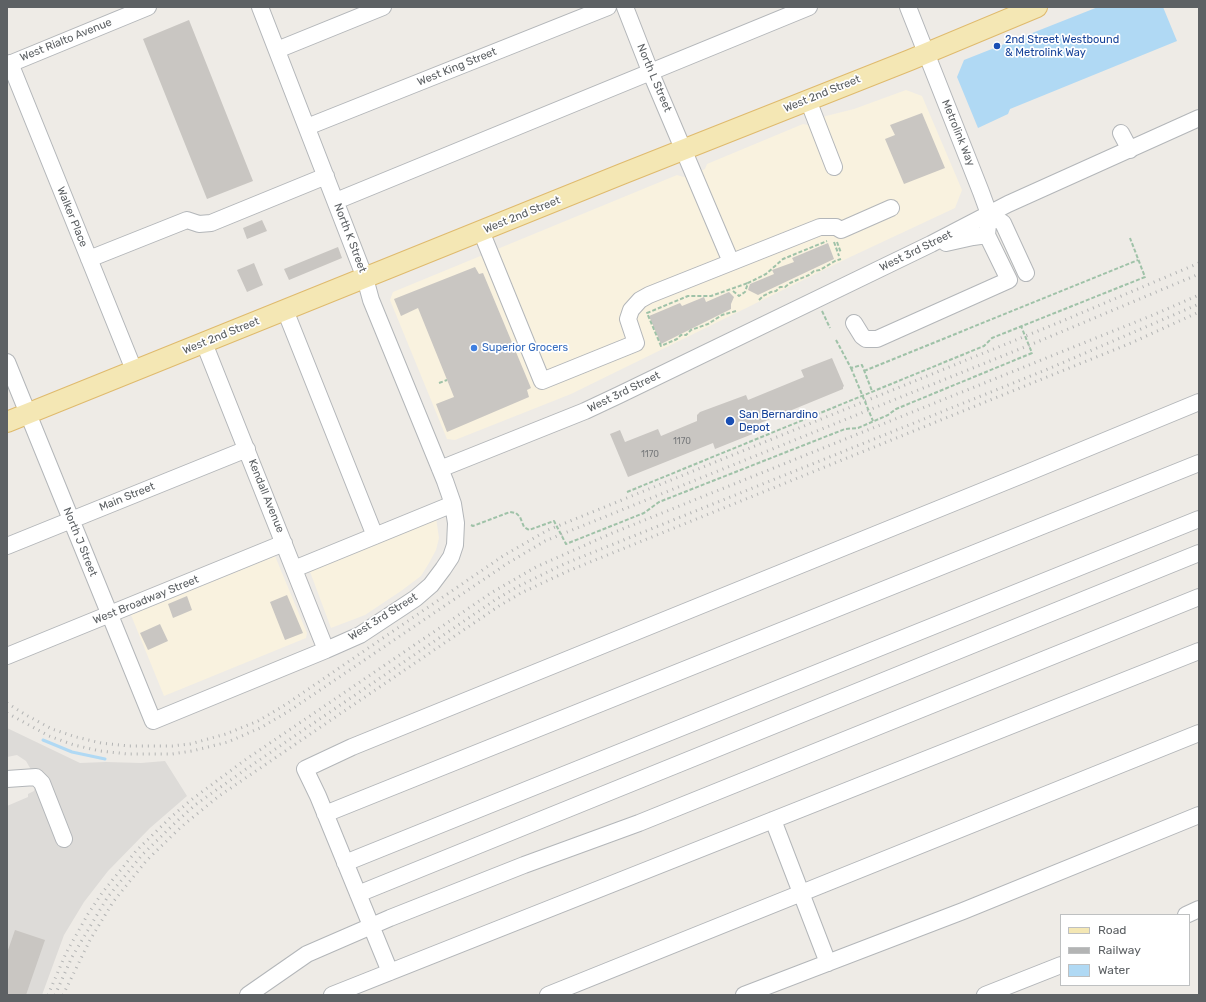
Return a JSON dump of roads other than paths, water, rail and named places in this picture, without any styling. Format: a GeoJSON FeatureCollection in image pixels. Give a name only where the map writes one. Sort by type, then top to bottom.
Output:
{"type":"FeatureCollection","features":[{"type":"Feature","properties":{"kind":"main road","name":"West 2nd Street"},"geometry":{"type":"LineString","coordinates":[[7,422],[926,53],[1036,7]]}},
{"type":"Feature","properties":{"kind":"street","name":"West Rialto Avenue"},"geometry":{"type":"LineString","coordinates":[[9,64],[148,7]]}},
{"type":"Feature","properties":{"kind":"street","name":"North K Street"},"geometry":{"type":"LineString","coordinates":[[260,7],[366,278],[371,300],[440,469]]}},
{"type":"Feature","properties":{"kind":"street"},"geometry":{"type":"LineString","coordinates":[[277,50],[382,7]]}},
{"type":"Feature","properties":{"kind":"street","name":"West King Street"},"geometry":{"type":"LineString","coordinates":[[307,127],[608,7]]}},
{"type":"Feature","properties":{"kind":"street","name":"North L Street"},"geometry":{"type":"LineString","coordinates":[[625,7],[650,71],[731,262]]}},
{"type":"Feature","properties":{"kind":"street"},"geometry":{"type":"LineString","coordinates":[[336,201],[809,7]]}},
{"type":"Feature","properties":{"kind":"street","name":"Metrolink Way"},"geometry":{"type":"LineString","coordinates":[[908,7],[982,192],[989,214],[987,235]]}},
{"type":"Feature","properties":{"kind":"street","name":"Walker Place"},"geometry":{"type":"LineString","coordinates":[[9,64],[134,370]]}},
{"type":"Feature","properties":{"kind":"street"},"geometry":{"type":"LineString","coordinates":[[808,100],[834,167]]}},
{"type":"Feature","properties":{"kind":"street","name":"West 3rd Street"},"geometry":{"type":"LineString","coordinates":[[153,721],[360,635],[416,598],[431,585],[451,557],[455,545],[456,523],[453,504],[440,469],[585,411],[931,244],[1008,204],[1199,118]]}},
{"type":"Feature","properties":{"kind":"street"},"geometry":{"type":"LineString","coordinates":[[1122,133],[1130,150]]}},
{"type":"Feature","properties":{"kind":"street"},"geometry":{"type":"LineString","coordinates":[[89,259],[187,220],[199,224],[211,223],[326,176]]}},
{"type":"Feature","properties":{"kind":"street"},"geometry":{"type":"LineString","coordinates":[[481,232],[542,381],[636,343],[628,319],[631,310],[640,300],[649,295],[820,228],[836,227],[841,230],[891,208]]}},
{"type":"Feature","properties":{"kind":"street"},"geometry":{"type":"LineString","coordinates":[[989,214],[1003,223],[1026,273]]}},
{"type":"Feature","properties":{"kind":"street"},"geometry":{"type":"LineString","coordinates":[[854,323],[862,336],[866,339],[877,339],[1008,280],[987,235],[952,243],[931,244]]}},
{"type":"Feature","properties":{"kind":"street"},"geometry":{"type":"LineString","coordinates":[[285,310],[376,536]]}},
{"type":"Feature","properties":{"kind":"street","name":"Kendall Avenue"},"geometry":{"type":"LineString","coordinates":[[204,343],[326,650]]}},
{"type":"Feature","properties":{"kind":"street","name":"North J Street"},"geometry":{"type":"LineString","coordinates":[[7,362],[153,721]]}},
{"type":"Feature","properties":{"kind":"street"},"geometry":{"type":"LineString","coordinates":[[390,972],[305,769],[352,747],[1199,402]]}},
{"type":"Feature","properties":{"kind":"street","name":"Main Street"},"geometry":{"type":"LineString","coordinates":[[7,546],[247,449]]}},
{"type":"Feature","properties":{"kind":"street"},"geometry":{"type":"LineString","coordinates":[[325,814],[1199,462]]}},
{"type":"Feature","properties":{"kind":"street"},"geometry":{"type":"LineString","coordinates":[[294,569],[453,504]]}},
{"type":"Feature","properties":{"kind":"street"},"geometry":{"type":"LineString","coordinates":[[345,863],[1199,518]]}},
{"type":"Feature","properties":{"kind":"street","name":"West Broadway Street"},"geometry":{"type":"LineString","coordinates":[[7,656],[284,543]]}},
{"type":"Feature","properties":{"kind":"street"},"geometry":{"type":"LineString","coordinates":[[358,894],[1199,553]]}},
{"type":"Feature","properties":{"kind":"street"},"geometry":{"type":"LineString","coordinates":[[248,995],[307,954],[371,926],[524,865],[639,822],[1199,597]]}},
{"type":"Feature","properties":{"kind":"street"},"geometry":{"type":"LineString","coordinates":[[332,995],[1199,652]]}},
{"type":"Feature","properties":{"kind":"street"},"geometry":{"type":"LineString","coordinates":[[548,995],[1199,733]]}},
{"type":"Feature","properties":{"kind":"street"},"geometry":{"type":"LineString","coordinates":[[8,778],[36,777],[42,783],[64,839]]}},
{"type":"Feature","properties":{"kind":"street"},"geometry":{"type":"LineString","coordinates":[[744,995],[962,911],[1199,815]]}},
{"type":"Feature","properties":{"kind":"street"},"geometry":{"type":"LineString","coordinates":[[773,820],[828,963]]}},
{"type":"Feature","properties":{"kind":"street"},"geometry":{"type":"LineString","coordinates":[[1189,914],[1199,910]]}},
{"type":"Feature","properties":{"kind":"street"},"geometry":{"type":"LineString","coordinates":[[985,995],[1060,965]]}},
{"type":"Feature","properties":{"kind":"water"},"geometry":{"type":"Polygon","coordinates":[[[1098,7],[1163,7],[1177,41],[1010,109],[1008,114],[978,128],[957,77],[964,60],[1098,7]]]}},
{"type":"Feature","properties":{"kind":"waterway"},"geometry":{"type":"LineString","coordinates":[[43,740],[72,752],[105,759]]}},
{"type":"Feature","properties":{"kind":"railway"},"geometry":{"type":"LineString","coordinates":[[7,703],[52,729],[101,743],[129,746],[172,746],[190,744],[226,734],[258,721],[285,705],[503,556],[548,530],[1060,322],[1199,263]]}},
{"type":"Feature","properties":{"kind":"railway"},"geometry":{"type":"LineString","coordinates":[[7,713],[49,736],[74,745],[100,751],[128,754],[172,754],[192,751],[228,742],[262,727],[289,711],[508,563],[545,541],[1042,340],[1199,274]]}},
{"type":"Feature","properties":{"kind":"railway"},"geometry":{"type":"LineString","coordinates":[[48,995],[66,953],[88,914],[102,893],[136,851],[171,817],[191,800],[245,760],[491,593],[536,567],[610,534],[1153,315],[1199,295]]}},
{"type":"Feature","properties":{"kind":"railway"},"geometry":{"type":"LineString","coordinates":[[55,995],[72,957],[107,898],[142,855],[176,822],[195,805],[249,767],[495,600],[517,587],[564,564],[1048,369],[1199,304]]}},
{"type":"Feature","properties":{"kind":"railway"},"geometry":{"type":"LineString","coordinates":[[63,995],[90,940],[113,902],[147,860],[181,827],[219,796],[499,606],[521,593],[568,571],[1131,343],[1199,312]]}},
{"type":"Feature","properties":{"kind":"place","name":"2nd Street Westbound & Metrolink Way"},"geometry":{"type":"Point","coordinates":[997,46]}},
{"type":"Feature","properties":{"kind":"place","name":"Superior Grocers"},"geometry":{"type":"Point","coordinates":[474,348]}},
{"type":"Feature","properties":{"kind":"place","name":"San Bernardino Depot"},"geometry":{"type":"Point","coordinates":[730,421]}}]}
